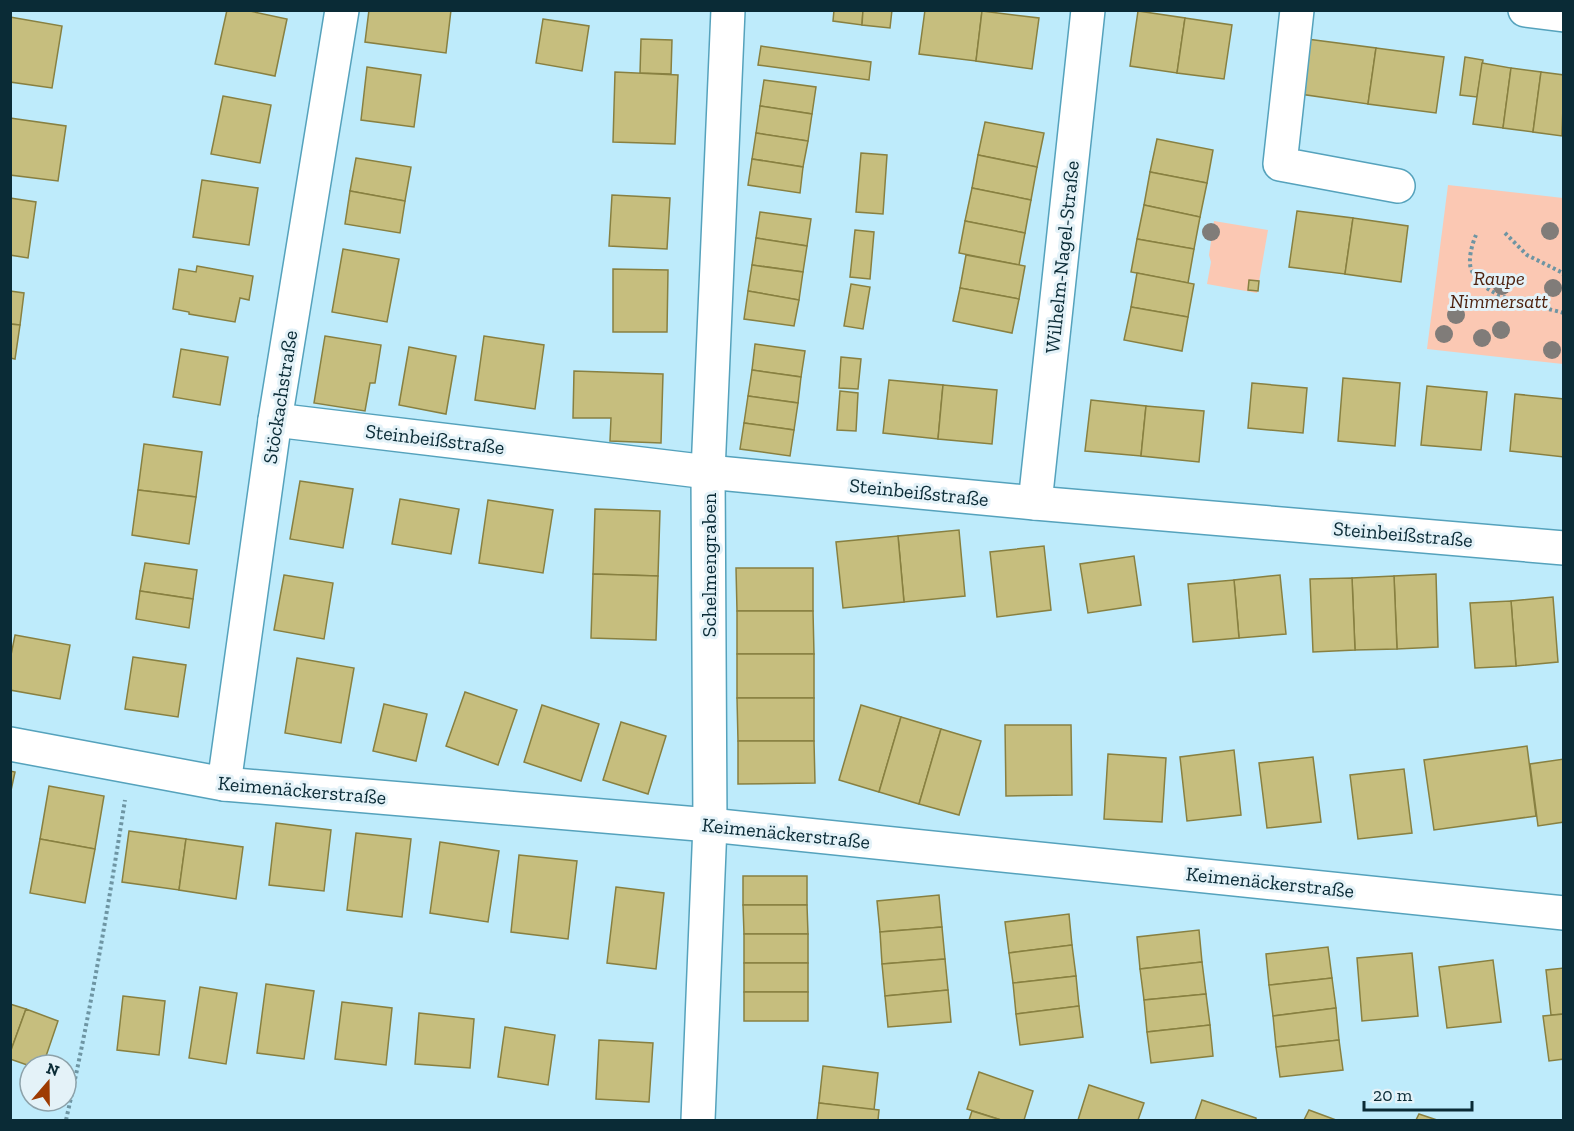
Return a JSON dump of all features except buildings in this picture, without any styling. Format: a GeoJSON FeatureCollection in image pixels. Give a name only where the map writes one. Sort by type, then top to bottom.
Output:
{"type":"FeatureCollection","features":[{"type":"Feature","properties":{"kind":"street","name":"Stöckachstraße"},"geometry":{"type":"LineString","coordinates":[[224,784],[275,420],[342,10]]}},
{"type":"Feature","properties":{"kind":"street","name":"Schelmengraben"},"geometry":{"type":"LineString","coordinates":[[698,1120],[710,825],[708,472],[728,10]]}},
{"type":"Feature","properties":{"kind":"street","name":"Wilhelm-Nagel-Straße"},"geometry":{"type":"LineString","coordinates":[[1035,503],[1088,10]]}},
{"type":"Feature","properties":{"kind":"street"},"geometry":{"type":"LineString","coordinates":[[1297,10],[1280,164],[1398,186]]}},
{"type":"Feature","properties":{"kind":"street"},"geometry":{"type":"LineString","coordinates":[[1525,10],[1563,15]]}},
{"type":"Feature","properties":{"kind":"street","name":"Steinbeißstraße"},"geometry":{"type":"LineString","coordinates":[[275,420],[708,472],[1035,503],[1563,548]]}},
{"type":"Feature","properties":{"kind":"street","name":"Keimenäckerstraße"},"geometry":{"type":"LineString","coordinates":[[10,744],[224,784],[710,825],[1563,913]]}},
{"type":"Feature","properties":{"kind":"path"},"geometry":{"type":"LineString","coordinates":[[1505,233],[1527,255],[1563,275]]}},
{"type":"Feature","properties":{"kind":"path"},"geometry":{"type":"LineString","coordinates":[[1476,235],[1470,258],[1471,270],[1482,283],[1493,292],[1563,313]]}},
{"type":"Feature","properties":{"kind":"path"},"geometry":{"type":"LineString","coordinates":[[66,1120],[103,941],[130,767]]}},
{"type":"Feature","properties":{"kind":"green space","name":"Raupe Nimmersatt"},"geometry":{"type":"Polygon","coordinates":[[[1448,185],[1563,198],[1563,364],[1427,349],[1448,185]]]}},
{"type":"Feature","properties":{"kind":"green space"},"geometry":{"type":"Polygon","coordinates":[[[1214,221],[1268,230],[1257,293],[1207,284],[1214,221]]]}}]}
